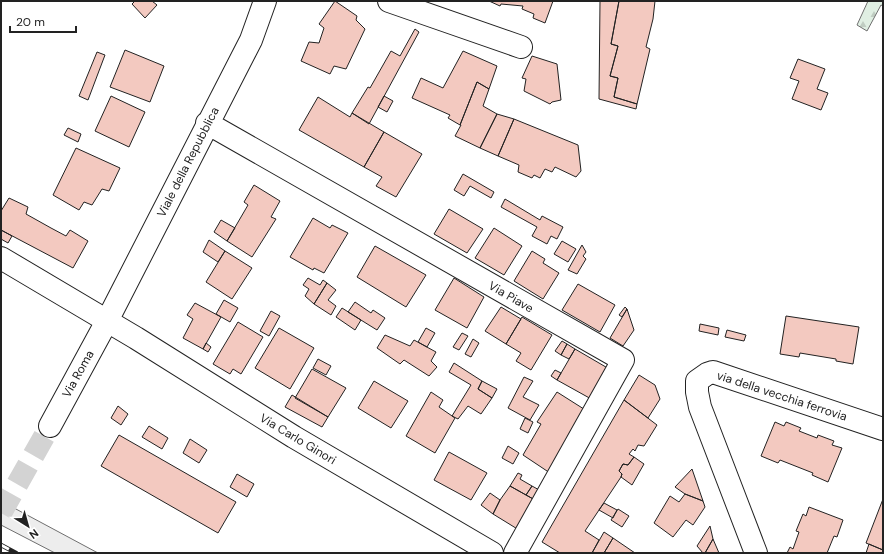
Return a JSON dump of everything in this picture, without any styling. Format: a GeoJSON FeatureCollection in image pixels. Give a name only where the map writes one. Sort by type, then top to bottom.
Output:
{"type":"FeatureCollection","features":[{"type":"Feature","properties":{"kind":"street","name":"Viale della Repubblica"},"geometry":{"type":"LineString","coordinates":[[107,322],[251,40],[265,1]]}},
{"type":"Feature","properties":{"kind":"street"},"geometry":{"type":"LineString","coordinates":[[389,1],[434,8],[521,47]]}},
{"type":"Feature","properties":{"kind":"street","name":"Via Piave"},"geometry":{"type":"LineString","coordinates":[[207,124],[623,360],[515,553]]}},
{"type":"Feature","properties":{"kind":"street","name":"Via Carlo Ginori"},"geometry":{"type":"LineString","coordinates":[[1,258],[136,338],[294,437],[492,553]]}},
{"type":"Feature","properties":{"kind":"street","name":"Via Roma"},"geometry":{"type":"LineString","coordinates":[[50,426],[107,322]]}},
{"type":"Feature","properties":{"kind":"street","name":"via della vecchia ferrovia"},"geometry":{"type":"LineString","coordinates":[[756,553],[700,407],[697,392],[697,381],[713,372],[883,429]]}},
{"type":"Feature","properties":{"kind":"green space"},"geometry":{"type":"Polygon","coordinates":[[[868,1],[883,1],[883,6],[881,5],[867,31],[857,25],[868,1]]]}},
{"type":"Feature","properties":{"kind":"shaded area"},"geometry":{"type":"Polygon","coordinates":[[[1,501],[98,553],[55,553],[1,525],[1,501]]]}},
{"type":"Feature","properties":{"kind":"building"},"geometry":{"type":"Polygon","coordinates":[[[135,1],[152,1],[157,5],[145,18],[132,4],[135,1]]]}},
{"type":"Feature","properties":{"kind":"building"},"geometry":{"type":"Polygon","coordinates":[[[335,1],[357,16],[356,20],[365,29],[346,69],[334,66],[330,74],[301,61],[309,42],[319,43],[324,28],[319,24],[335,1]]]}},
{"type":"Feature","properties":{"kind":"building"},"geometry":{"type":"Polygon","coordinates":[[[489,1],[553,1],[545,23],[533,18],[534,14],[522,9],[523,6],[501,4],[500,6],[489,1]]]}},
{"type":"Feature","properties":{"kind":"building"},"geometry":{"type":"Polygon","coordinates":[[[600,1],[619,1],[611,44],[618,46],[610,76],[618,78],[614,97],[637,104],[636,109],[599,99],[600,1]]]}},
{"type":"Feature","properties":{"kind":"building"},"geometry":{"type":"Polygon","coordinates":[[[619,1],[655,1],[653,19],[646,47],[650,49],[637,104],[614,97],[618,78],[610,76],[618,46],[611,44],[619,1]]]}},
{"type":"Feature","properties":{"kind":"building"},"geometry":{"type":"Polygon","coordinates":[[[415,29],[419,32],[369,124],[352,113],[368,87],[370,88],[391,51],[400,56],[415,29]]]}},
{"type":"Feature","properties":{"kind":"building"},"geometry":{"type":"Polygon","coordinates":[[[125,50],[164,66],[150,102],[110,87],[125,50]]]}},
{"type":"Feature","properties":{"kind":"building"},"geometry":{"type":"Polygon","coordinates":[[[463,51],[497,66],[489,89],[477,82],[460,125],[448,118],[450,115],[412,98],[421,78],[443,88],[463,51]]]}},
{"type":"Feature","properties":{"kind":"building"},"geometry":{"type":"Polygon","coordinates":[[[97,52],[105,55],[88,100],[79,96],[97,52]]]}},
{"type":"Feature","properties":{"kind":"building"},"geometry":{"type":"Polygon","coordinates":[[[532,56],[557,64],[561,100],[550,104],[524,91],[526,79],[522,78],[532,56]]]}},
{"type":"Feature","properties":{"kind":"building"},"geometry":{"type":"Polygon","coordinates":[[[798,59],[825,69],[817,89],[828,93],[821,110],[792,99],[799,81],[790,78],[798,59]]]}},
{"type":"Feature","properties":{"kind":"building"},"geometry":{"type":"Polygon","coordinates":[[[477,82],[489,89],[483,106],[497,114],[480,148],[455,136],[461,125],[477,82]]]}},
{"type":"Feature","properties":{"kind":"building"},"geometry":{"type":"Polygon","coordinates":[[[111,96],[145,112],[129,147],[95,131],[111,96]]]}},
{"type":"Feature","properties":{"kind":"building"},"geometry":{"type":"Polygon","coordinates":[[[384,96],[393,101],[387,112],[378,107],[384,96]]]}},
{"type":"Feature","properties":{"kind":"building"},"geometry":{"type":"Polygon","coordinates":[[[318,97],[350,117],[352,113],[384,132],[364,167],[299,130],[318,97]]]}},
{"type":"Feature","properties":{"kind":"building"},"geometry":{"type":"Polygon","coordinates":[[[497,114],[514,119],[498,156],[480,148],[497,114]]]}},
{"type":"Feature","properties":{"kind":"building"},"geometry":{"type":"Polygon","coordinates":[[[514,119],[578,145],[581,171],[576,177],[555,167],[552,172],[545,169],[540,178],[534,175],[532,178],[518,172],[519,165],[498,156],[514,119]]]}},
{"type":"Feature","properties":{"kind":"building"},"geometry":{"type":"Polygon","coordinates":[[[68,128],[81,134],[78,142],[64,135],[68,128]]]}},
{"type":"Feature","properties":{"kind":"building"},"geometry":{"type":"Polygon","coordinates":[[[384,132],[422,154],[396,197],[376,186],[382,177],[364,167],[384,132]]]}},
{"type":"Feature","properties":{"kind":"building"},"geometry":{"type":"Polygon","coordinates":[[[76,148],[120,168],[109,191],[102,189],[92,205],[84,202],[79,210],[53,195],[76,148]]]}},
{"type":"Feature","properties":{"kind":"building"},"geometry":{"type":"Polygon","coordinates":[[[463,174],[494,192],[491,198],[470,186],[464,196],[454,190],[463,174]]]}},
{"type":"Feature","properties":{"kind":"building"},"geometry":{"type":"Polygon","coordinates":[[[254,185],[280,201],[271,217],[276,219],[252,257],[227,241],[248,205],[244,202],[254,185]]]}},
{"type":"Feature","properties":{"kind":"building"},"geometry":{"type":"Polygon","coordinates":[[[9,198],[28,207],[26,214],[51,228],[66,236],[70,230],[88,241],[73,268],[1,230],[1,211],[9,198]]]}},
{"type":"Feature","properties":{"kind":"building"},"geometry":{"type":"Polygon","coordinates":[[[505,199],[540,220],[542,216],[563,227],[557,239],[551,236],[547,244],[532,236],[537,227],[501,207],[505,199]]]}},
{"type":"Feature","properties":{"kind":"building"},"geometry":{"type":"Polygon","coordinates":[[[449,209],[483,229],[467,253],[434,234],[449,209]]]}},
{"type":"Feature","properties":{"kind":"building"},"geometry":{"type":"Polygon","coordinates":[[[313,218],[330,228],[332,225],[348,233],[324,273],[314,268],[313,270],[290,257],[313,218]]]}},
{"type":"Feature","properties":{"kind":"building"},"geometry":{"type":"Polygon","coordinates":[[[221,220],[235,228],[227,241],[214,232],[221,220]]]}},
{"type":"Feature","properties":{"kind":"building"},"geometry":{"type":"Polygon","coordinates":[[[494,228],[522,246],[504,275],[475,258],[494,228]]]}},
{"type":"Feature","properties":{"kind":"building"},"geometry":{"type":"Polygon","coordinates":[[[1,230],[12,236],[8,243],[1,239],[1,230]]]}},
{"type":"Feature","properties":{"kind":"building"},"geometry":{"type":"Polygon","coordinates":[[[209,240],[225,251],[218,262],[203,252],[209,240]]]}},
{"type":"Feature","properties":{"kind":"building"},"geometry":{"type":"Polygon","coordinates":[[[562,241],[576,249],[568,262],[554,254],[562,241]]]}},
{"type":"Feature","properties":{"kind":"building"},"geometry":{"type":"Polygon","coordinates":[[[582,245],[586,252],[583,256],[586,259],[577,274],[568,270],[582,245]]]}},
{"type":"Feature","properties":{"kind":"building"},"geometry":{"type":"Polygon","coordinates":[[[375,246],[426,275],[406,307],[357,277],[375,246]]]}},
{"type":"Feature","properties":{"kind":"building"},"geometry":{"type":"Polygon","coordinates":[[[225,251],[252,268],[232,299],[206,282],[225,251]]]}},
{"type":"Feature","properties":{"kind":"building"},"geometry":{"type":"Polygon","coordinates":[[[532,251],[545,259],[543,263],[559,273],[543,299],[514,281],[532,251]]]}},
{"type":"Feature","properties":{"kind":"building"},"geometry":{"type":"Polygon","coordinates":[[[308,278],[320,285],[323,280],[327,283],[314,304],[305,296],[309,289],[303,285],[308,278]]]}},
{"type":"Feature","properties":{"kind":"building"},"geometry":{"type":"Polygon","coordinates":[[[454,278],[484,297],[467,328],[435,310],[454,278]]]}},
{"type":"Feature","properties":{"kind":"building"},"geometry":{"type":"Polygon","coordinates":[[[327,283],[336,290],[328,300],[336,306],[331,315],[314,304],[327,283]]]}},
{"type":"Feature","properties":{"kind":"building"},"geometry":{"type":"Polygon","coordinates":[[[578,284],[615,305],[600,332],[562,310],[578,284]]]}},
{"type":"Feature","properties":{"kind":"building"},"geometry":{"type":"Polygon","coordinates":[[[224,300],[238,308],[230,322],[216,314],[224,300]]]}},
{"type":"Feature","properties":{"kind":"building"},"geometry":{"type":"Polygon","coordinates":[[[355,302],[371,313],[373,310],[385,318],[377,330],[348,312],[355,302]]]}},
{"type":"Feature","properties":{"kind":"building"},"geometry":{"type":"Polygon","coordinates":[[[195,303],[221,317],[203,349],[183,338],[193,319],[187,315],[195,303]]]}},
{"type":"Feature","properties":{"kind":"building"},"geometry":{"type":"Polygon","coordinates":[[[501,307],[521,319],[506,344],[485,331],[501,307]]]}},
{"type":"Feature","properties":{"kind":"building"},"geometry":{"type":"Polygon","coordinates":[[[625,307],[627,309],[622,317],[619,315],[625,307]]]}},
{"type":"Feature","properties":{"kind":"building"},"geometry":{"type":"Polygon","coordinates":[[[342,308],[361,320],[355,330],[336,317],[342,308]]]}},
{"type":"Feature","properties":{"kind":"building"},"geometry":{"type":"Polygon","coordinates":[[[627,309],[634,330],[623,346],[610,338],[627,309]]]}},
{"type":"Feature","properties":{"kind":"building"},"geometry":{"type":"Polygon","coordinates":[[[271,311],[280,316],[269,336],[260,331],[271,311]]]}},
{"type":"Feature","properties":{"kind":"building"},"geometry":{"type":"Polygon","coordinates":[[[786,316],[859,327],[853,364],[836,361],[836,359],[800,353],[799,357],[780,354],[786,316]]]}},
{"type":"Feature","properties":{"kind":"building"},"geometry":{"type":"Polygon","coordinates":[[[522,317],[552,335],[531,370],[516,361],[521,353],[506,344],[522,317]]]}},
{"type":"Feature","properties":{"kind":"building"},"geometry":{"type":"Polygon","coordinates":[[[238,322],[263,337],[241,374],[233,369],[230,374],[213,364],[238,322]]]}},
{"type":"Feature","properties":{"kind":"building"},"geometry":{"type":"Polygon","coordinates":[[[700,324],[719,328],[718,335],[699,331],[700,324]]]}},
{"type":"Feature","properties":{"kind":"building"},"geometry":{"type":"Polygon","coordinates":[[[279,328],[314,348],[290,389],[255,368],[279,328]]]}},
{"type":"Feature","properties":{"kind":"building"},"geometry":{"type":"Polygon","coordinates":[[[426,328],[435,333],[427,347],[418,342],[426,328]]]}},
{"type":"Feature","properties":{"kind":"building"},"geometry":{"type":"Polygon","coordinates":[[[727,330],[746,335],[744,341],[725,337],[727,330]]]}},
{"type":"Feature","properties":{"kind":"building"},"geometry":{"type":"Polygon","coordinates":[[[462,333],[468,336],[459,350],[453,347],[462,333]]]}},
{"type":"Feature","properties":{"kind":"building"},"geometry":{"type":"Polygon","coordinates":[[[385,335],[410,346],[414,340],[436,352],[431,361],[437,367],[429,376],[404,360],[400,364],[377,348],[385,335]]]}},
{"type":"Feature","properties":{"kind":"building"},"geometry":{"type":"Polygon","coordinates":[[[473,339],[479,343],[471,357],[465,354],[473,339]]]}},
{"type":"Feature","properties":{"kind":"building"},"geometry":{"type":"Polygon","coordinates":[[[562,341],[567,344],[561,355],[555,351],[562,341]]]}},
{"type":"Feature","properties":{"kind":"building"},"geometry":{"type":"Polygon","coordinates":[[[206,343],[211,347],[208,352],[203,349],[206,343]]]}},
{"type":"Feature","properties":{"kind":"building"},"geometry":{"type":"Polygon","coordinates":[[[567,344],[575,349],[569,359],[561,355],[567,344]]]}},
{"type":"Feature","properties":{"kind":"building"},"geometry":{"type":"Polygon","coordinates":[[[575,349],[611,370],[593,400],[557,380],[575,349]]]}},
{"type":"Feature","properties":{"kind":"building"},"geometry":{"type":"Polygon","coordinates":[[[318,359],[331,366],[326,375],[313,368],[318,359]]]}},
{"type":"Feature","properties":{"kind":"building"},"geometry":{"type":"Polygon","coordinates":[[[454,363],[482,381],[478,389],[492,398],[481,414],[468,406],[458,419],[452,416],[471,385],[449,372],[454,363]]]}},
{"type":"Feature","properties":{"kind":"building"},"geometry":{"type":"Polygon","coordinates":[[[312,369],[346,388],[328,417],[295,398],[312,369]]]}},
{"type":"Feature","properties":{"kind":"building"},"geometry":{"type":"Polygon","coordinates":[[[555,370],[561,373],[557,380],[551,376],[555,370]]]}},
{"type":"Feature","properties":{"kind":"building"},"geometry":{"type":"Polygon","coordinates":[[[639,375],[655,385],[660,399],[648,418],[624,400],[639,375]]]}},
{"type":"Feature","properties":{"kind":"building"},"geometry":{"type":"Polygon","coordinates":[[[524,377],[533,381],[523,397],[539,405],[530,420],[508,408],[524,377]]]}},
{"type":"Feature","properties":{"kind":"building"},"geometry":{"type":"Polygon","coordinates":[[[374,381],[408,401],[391,428],[358,408],[374,381]]]}},
{"type":"Feature","properties":{"kind":"building"},"geometry":{"type":"Polygon","coordinates":[[[482,381],[497,389],[492,398],[478,389],[482,381]]]}},
{"type":"Feature","properties":{"kind":"building"},"geometry":{"type":"Polygon","coordinates":[[[431,392],[443,400],[439,407],[455,418],[435,453],[406,436],[431,392]]]}},
{"type":"Feature","properties":{"kind":"building"},"geometry":{"type":"Polygon","coordinates":[[[557,392],[587,411],[550,473],[523,455],[541,424],[537,422],[557,392]]]}},
{"type":"Feature","properties":{"kind":"building"},"geometry":{"type":"Polygon","coordinates":[[[292,395],[328,417],[322,427],[285,407],[292,395]]]}},
{"type":"Feature","properties":{"kind":"building"},"geometry":{"type":"Polygon","coordinates":[[[624,400],[657,425],[644,446],[638,445],[635,451],[633,449],[629,454],[634,457],[628,465],[623,464],[619,471],[622,474],[621,477],[585,531],[599,540],[592,553],[560,553],[542,542],[624,400]]]}},
{"type":"Feature","properties":{"kind":"building"},"geometry":{"type":"Polygon","coordinates":[[[118,406],[128,414],[121,425],[111,418],[118,406]]]}},
{"type":"Feature","properties":{"kind":"building"},"geometry":{"type":"Polygon","coordinates":[[[525,418],[533,422],[528,433],[520,429],[525,418]]]}},
{"type":"Feature","properties":{"kind":"building"},"geometry":{"type":"Polygon","coordinates":[[[775,422],[784,426],[786,422],[801,428],[799,431],[817,438],[818,435],[834,441],[832,445],[842,448],[828,482],[812,475],[813,473],[780,460],[778,463],[761,456],[775,422]]]}},
{"type":"Feature","properties":{"kind":"building"},"geometry":{"type":"Polygon","coordinates":[[[149,426],[168,438],[162,449],[142,437],[149,426]]]}},
{"type":"Feature","properties":{"kind":"building"},"geometry":{"type":"Polygon","coordinates":[[[119,435],[236,502],[218,533],[101,466],[119,435]]]}},
{"type":"Feature","properties":{"kind":"building"},"geometry":{"type":"Polygon","coordinates":[[[190,439],[207,450],[199,463],[183,453],[190,439]]]}},
{"type":"Feature","properties":{"kind":"building"},"geometry":{"type":"Polygon","coordinates":[[[508,446],[519,453],[513,464],[502,458],[508,446]]]}},
{"type":"Feature","properties":{"kind":"building"},"geometry":{"type":"Polygon","coordinates":[[[449,452],[487,473],[471,500],[434,480],[449,452]]]}},
{"type":"Feature","properties":{"kind":"building"},"geometry":{"type":"Polygon","coordinates":[[[634,457],[644,464],[632,485],[621,477],[622,474],[619,471],[623,464],[628,465],[634,457]]]}},
{"type":"Feature","properties":{"kind":"building"},"geometry":{"type":"Polygon","coordinates":[[[692,469],[703,501],[685,494],[675,487],[692,469]]]}},
{"type":"Feature","properties":{"kind":"building"},"geometry":{"type":"Polygon","coordinates":[[[518,473],[522,475],[520,479],[532,486],[526,495],[510,486],[518,473]]]}},
{"type":"Feature","properties":{"kind":"building"},"geometry":{"type":"Polygon","coordinates":[[[237,474],[254,484],[247,497],[230,487],[237,474]]]}},
{"type":"Feature","properties":{"kind":"building"},"geometry":{"type":"Polygon","coordinates":[[[510,486],[535,500],[519,530],[493,514],[500,500],[510,486]]]}},
{"type":"Feature","properties":{"kind":"building"},"geometry":{"type":"Polygon","coordinates":[[[532,486],[541,491],[535,500],[526,495],[532,486]]]}},
{"type":"Feature","properties":{"kind":"building"},"geometry":{"type":"Polygon","coordinates":[[[490,493],[500,500],[493,514],[481,505],[490,493]]]}},
{"type":"Feature","properties":{"kind":"building"},"geometry":{"type":"Polygon","coordinates":[[[685,494],[703,501],[705,507],[693,525],[686,520],[673,537],[654,523],[670,496],[679,502],[685,494]]]}},
{"type":"Feature","properties":{"kind":"building"},"geometry":{"type":"Polygon","coordinates":[[[883,499],[883,550],[866,543],[883,499]]]}},
{"type":"Feature","properties":{"kind":"building"},"geometry":{"type":"Polygon","coordinates":[[[604,503],[617,510],[613,518],[599,510],[604,503]]]}},
{"type":"Feature","properties":{"kind":"building"},"geometry":{"type":"Polygon","coordinates":[[[809,507],[843,520],[837,537],[834,536],[827,553],[787,553],[790,547],[793,549],[799,532],[796,531],[803,514],[806,516],[809,507]]]}},
{"type":"Feature","properties":{"kind":"building"},"geometry":{"type":"Polygon","coordinates":[[[618,509],[629,516],[622,527],[611,520],[618,509]]]}},
{"type":"Feature","properties":{"kind":"building"},"geometry":{"type":"Polygon","coordinates":[[[710,526],[713,539],[705,553],[703,553],[697,546],[710,526]]]}},
{"type":"Feature","properties":{"kind":"building"},"geometry":{"type":"Polygon","coordinates":[[[604,532],[613,538],[604,553],[592,553],[604,532]]]}},
{"type":"Feature","properties":{"kind":"building"},"geometry":{"type":"Polygon","coordinates":[[[613,538],[635,553],[604,553],[613,538]]]}},
{"type":"Feature","properties":{"kind":"building"},"geometry":{"type":"Polygon","coordinates":[[[713,539],[719,553],[705,553],[713,539]]]}},
{"type":"Feature","properties":{"kind":"building"},"geometry":{"type":"Polygon","coordinates":[[[869,544],[883,550],[883,553],[866,553],[869,544]]]}},
{"type":"Feature","properties":{"kind":"tunnel"},"geometry":{"type":"LineString","coordinates":[[1,513],[50,426]]}},
{"type":"Feature","properties":{"kind":"railway"},"geometry":{"type":"LineString","coordinates":[[1,545],[16,553]]}}]}
